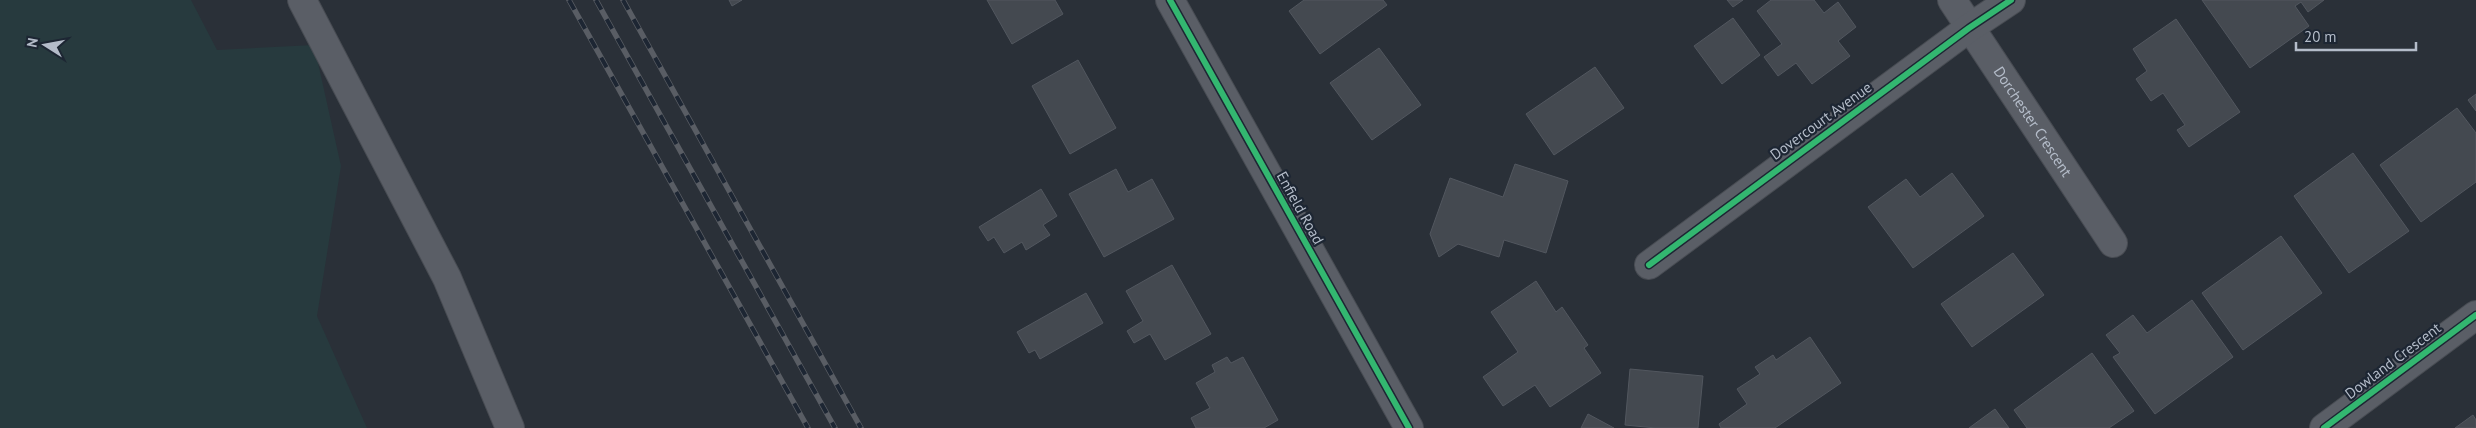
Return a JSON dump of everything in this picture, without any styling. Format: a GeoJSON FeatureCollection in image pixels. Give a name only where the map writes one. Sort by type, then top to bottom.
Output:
{"type":"FeatureCollection","features":[{"type":"Feature","properties":{"kind":"street"},"geometry":{"type":"LineString","coordinates":[[302,0],[448,278],[510,428]]}},
{"type":"Feature","properties":{"kind":"street","name":"Enfield Road"},"geometry":{"type":"LineString","coordinates":[[1170,0],[1409,428]]}},
{"type":"Feature","properties":{"kind":"street","name":"Dorchester Crescent"},"geometry":{"type":"LineString","coordinates":[[1952,0],[2113,243]]}},
{"type":"Feature","properties":{"kind":"street","name":"Dovercourt Avenue"},"geometry":{"type":"LineString","coordinates":[[1649,265],[1969,28],[2011,0]]}},
{"type":"Feature","properties":{"kind":"street","name":"Dowland Crescent"},"geometry":{"type":"LineString","coordinates":[[2324,428],[2476,315]]}},
{"type":"Feature","properties":{"kind":"green space"},"geometry":{"type":"Polygon","coordinates":[[[0,0],[191,0],[217,50],[314,45],[341,166],[317,316],[367,428],[0,428],[0,0]]]}},
{"type":"Feature","properties":{"kind":"building"},"geometry":{"type":"Polygon","coordinates":[[[729,0],[742,0],[732,6],[729,0]]]}},
{"type":"Feature","properties":{"kind":"building"},"geometry":{"type":"Polygon","coordinates":[[[987,0],[1055,0],[1063,14],[1012,44],[987,0]]]}},
{"type":"Feature","properties":{"kind":"building"},"geometry":{"type":"Polygon","coordinates":[[[1304,0],[1383,0],[1387,5],[1320,54],[1289,11],[1304,0]]]}},
{"type":"Feature","properties":{"kind":"building"},"geometry":{"type":"Polygon","coordinates":[[[1727,0],[1743,0],[1733,7],[1727,0]]]}},
{"type":"Feature","properties":{"kind":"building"},"geometry":{"type":"Polygon","coordinates":[[[1771,0],[1814,0],[1824,13],[1838,2],[1856,27],[1838,41],[1850,56],[1812,84],[1796,63],[1778,76],[1764,57],[1782,44],[1757,11],[1771,0]]]}},
{"type":"Feature","properties":{"kind":"building"},"geometry":{"type":"Polygon","coordinates":[[[2202,0],[2324,0],[2308,12],[2301,2],[2295,6],[2309,26],[2250,68],[2202,0]]]}},
{"type":"Feature","properties":{"kind":"building"},"geometry":{"type":"Polygon","coordinates":[[[1733,18],[1760,55],[1722,84],[1694,46],[1733,18]]]}},
{"type":"Feature","properties":{"kind":"building"},"geometry":{"type":"Polygon","coordinates":[[[2176,19],[2240,112],[2189,147],[2177,130],[2185,125],[2163,93],[2151,101],[2136,79],[2147,71],[2133,49],[2176,19]]]}},
{"type":"Feature","properties":{"kind":"building"},"geometry":{"type":"Polygon","coordinates":[[[1379,48],[1421,105],[1372,140],[1330,83],[1379,48]]]}},
{"type":"Feature","properties":{"kind":"building"},"geometry":{"type":"Polygon","coordinates":[[[1078,60],[1116,128],[1070,154],[1032,86],[1078,60]]]}},
{"type":"Feature","properties":{"kind":"building"},"geometry":{"type":"Polygon","coordinates":[[[1595,67],[1624,108],[1554,155],[1526,114],[1595,67]]]}},
{"type":"Feature","properties":{"kind":"building"},"geometry":{"type":"Polygon","coordinates":[[[2476,94],[2476,111],[2468,100],[2476,94]]]}},
{"type":"Feature","properties":{"kind":"building"},"geometry":{"type":"Polygon","coordinates":[[[2457,108],[2476,133],[2476,182],[2421,222],[2380,165],[2457,108]]]}},
{"type":"Feature","properties":{"kind":"building"},"geometry":{"type":"Polygon","coordinates":[[[2353,153],[2409,231],[2349,273],[2294,196],[2353,153]]]}},
{"type":"Feature","properties":{"kind":"building"},"geometry":{"type":"Polygon","coordinates":[[[1515,164],[1568,181],[1546,253],[1504,240],[1499,257],[1458,244],[1439,257],[1430,234],[1450,178],[1503,197],[1515,164]]]}},
{"type":"Feature","properties":{"kind":"building"},"geometry":{"type":"Polygon","coordinates":[[[1116,169],[1128,192],[1152,179],[1174,219],[1104,257],[1069,194],[1116,169]]]}},
{"type":"Feature","properties":{"kind":"building"},"geometry":{"type":"Polygon","coordinates":[[[1952,173],[1984,216],[1913,268],[1868,207],[1906,179],[1920,197],[1952,173]]]}},
{"type":"Feature","properties":{"kind":"building"},"geometry":{"type":"Polygon","coordinates":[[[1041,189],[1057,216],[1043,225],[1050,235],[1026,250],[1022,242],[1004,253],[994,237],[988,241],[979,227],[1041,189]]]}},
{"type":"Feature","properties":{"kind":"building"},"geometry":{"type":"Polygon","coordinates":[[[2281,236],[2322,293],[2243,350],[2202,293],[2281,236]]]}},
{"type":"Feature","properties":{"kind":"building"},"geometry":{"type":"Polygon","coordinates":[[[2013,253],[2044,295],[1972,347],[1941,304],[2013,253]]]}},
{"type":"Feature","properties":{"kind":"building"},"geometry":{"type":"Polygon","coordinates":[[[1172,265],[1211,334],[1165,360],[1150,334],[1134,343],[1127,331],[1143,321],[1126,291],[1172,265]]]}},
{"type":"Feature","properties":{"kind":"building"},"geometry":{"type":"Polygon","coordinates":[[[1536,281],[1556,312],[1562,307],[1588,345],[1584,348],[1601,373],[1550,407],[1535,385],[1503,406],[1483,377],[1518,352],[1491,312],[1536,281]]]}},
{"type":"Feature","properties":{"kind":"building"},"geometry":{"type":"Polygon","coordinates":[[[1086,293],[1103,323],[1040,359],[1035,350],[1029,353],[1017,332],[1086,293]]]}},
{"type":"Feature","properties":{"kind":"building"},"geometry":{"type":"Polygon","coordinates":[[[2192,300],[2233,357],[2155,414],[2113,357],[2120,353],[2106,335],[2133,315],[2147,333],[2192,300]]]}},
{"type":"Feature","properties":{"kind":"building"},"geometry":{"type":"Polygon","coordinates":[[[1810,337],[1841,383],[1775,428],[1721,428],[1719,424],[1747,404],[1737,389],[1760,374],[1755,367],[1773,355],[1776,360],[1810,337]]]}},
{"type":"Feature","properties":{"kind":"building"},"geometry":{"type":"Polygon","coordinates":[[[2092,353],[2134,411],[2109,428],[2027,428],[2014,410],[2092,353]]]}},
{"type":"Feature","properties":{"kind":"building"},"geometry":{"type":"Polygon","coordinates":[[[1227,357],[1231,363],[1243,357],[1278,420],[1264,428],[1196,428],[1191,418],[1210,408],[1196,383],[1215,372],[1212,365],[1227,357]]]}},
{"type":"Feature","properties":{"kind":"building"},"geometry":{"type":"Polygon","coordinates":[[[1630,369],[1703,376],[1698,428],[1656,428],[1625,425],[1630,369]]]}},
{"type":"Feature","properties":{"kind":"building"},"geometry":{"type":"Polygon","coordinates":[[[1995,409],[2009,428],[1969,428],[1995,409]]]}},
{"type":"Feature","properties":{"kind":"building"},"geometry":{"type":"Polygon","coordinates":[[[1588,414],[1614,428],[1581,428],[1588,414]]]}},
{"type":"Feature","properties":{"kind":"building"},"geometry":{"type":"Polygon","coordinates":[[[2473,415],[2476,420],[2476,428],[2455,428],[2473,415]]]}},
{"type":"Feature","properties":{"kind":"railway"},"geometry":{"type":"LineString","coordinates":[[569,0],[808,428]]}},
{"type":"Feature","properties":{"kind":"railway"},"geometry":{"type":"LineString","coordinates":[[596,0],[835,428]]}},
{"type":"Feature","properties":{"kind":"railway"},"geometry":{"type":"LineString","coordinates":[[623,0],[861,428]]}},
{"type":"Feature","properties":{"kind":"cycle path"},"geometry":{"type":"LineString","coordinates":[[1170,0],[1409,428]]}},
{"type":"Feature","properties":{"kind":"cycle path"},"geometry":{"type":"LineString","coordinates":[[1649,265],[1969,28],[2011,0]]}},
{"type":"Feature","properties":{"kind":"cycle path"},"geometry":{"type":"LineString","coordinates":[[2324,428],[2476,315]]}}]}
